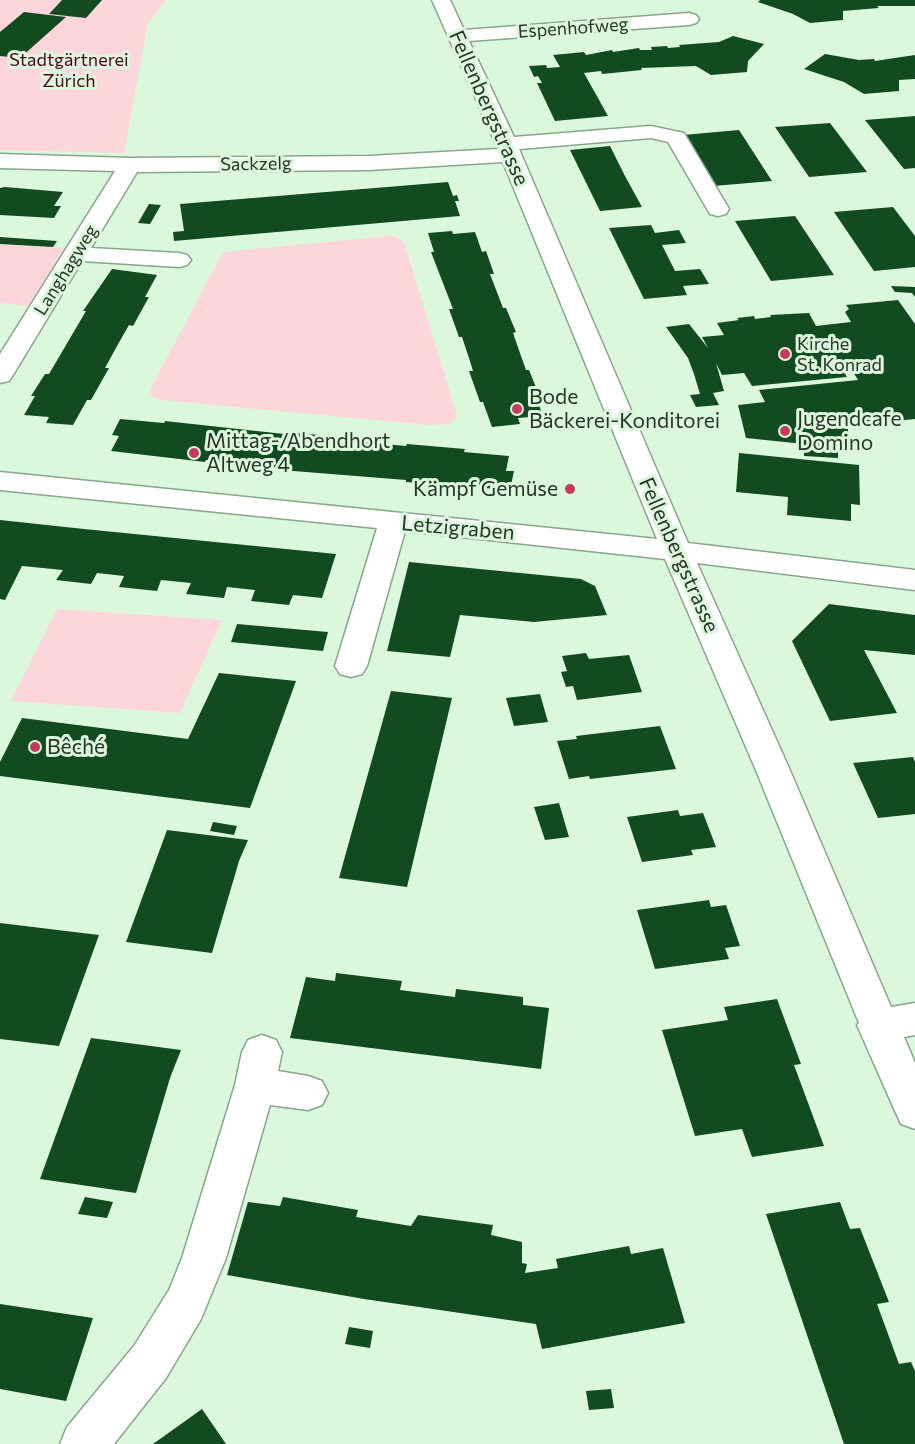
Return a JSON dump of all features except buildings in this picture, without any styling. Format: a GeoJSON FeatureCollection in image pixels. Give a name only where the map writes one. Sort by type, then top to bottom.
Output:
{"type":"FeatureCollection","features":[{"type":"Feature","properties":{"kind":"street","name":"Fellenbergstrasse"},"geometry":{"type":"LineString","coordinates":[[441,0],[509,150],[678,552],[772,768],[915,1112]]}},
{"type":"Feature","properties":{"kind":"street","name":"Espenhofweg"},"geometry":{"type":"LineString","coordinates":[[458,36],[689,19]]}},
{"type":"Feature","properties":{"kind":"street","name":"Sackzelg"},"geometry":{"type":"LineString","coordinates":[[0,161],[130,165],[369,163],[509,150],[651,132],[676,138],[718,209]]}},
{"type":"Feature","properties":{"kind":"street","name":"Langhagweg"},"geometry":{"type":"LineString","coordinates":[[0,375],[130,165]]}},
{"type":"Feature","properties":{"kind":"street"},"geometry":{"type":"LineString","coordinates":[[76,254],[178,261]]}},
{"type":"Feature","properties":{"kind":"street","name":"Letzigraben"},"geometry":{"type":"LineString","coordinates":[[0,481],[612,543],[915,580]]}},
{"type":"Feature","properties":{"kind":"street"},"geometry":{"type":"LineString","coordinates":[[351,666],[393,522]]}},
{"type":"Feature","properties":{"kind":"street"},"geometry":{"type":"LineString","coordinates":[[877,1025],[915,1019]]}},
{"type":"Feature","properties":{"kind":"street"},"geometry":{"type":"LineString","coordinates":[[84,1444],[150,1362],[185,1304],[204,1258],[259,1069],[308,1093]]}},
{"type":"Feature","properties":{"kind":"green space","name":"Stadtgärtnerei Zürich"},"geometry":{"type":"Polygon","coordinates":[[[0,0],[166,0],[148,23],[124,153],[0,150],[0,0]]]}},
{"type":"Feature","properties":{"kind":"green space"},"geometry":{"type":"Polygon","coordinates":[[[395,236],[404,242],[457,415],[455,420],[449,424],[430,425],[182,402],[152,396],[150,392],[152,386],[223,252],[395,236]]]}},
{"type":"Feature","properties":{"kind":"green space"},"geometry":{"type":"Polygon","coordinates":[[[0,244],[64,248],[29,306],[0,303],[0,244]]]}},
{"type":"Feature","properties":{"kind":"green space"},"geometry":{"type":"Polygon","coordinates":[[[57,609],[222,620],[180,713],[11,701],[57,609]]]}},
{"type":"Feature","properties":{"kind":"place","name":"Kirche St. Konrad"},"geometry":{"type":"Point","coordinates":[785,354]}},
{"type":"Feature","properties":{"kind":"place","name":"Bode Bäckerei-Konditorei"},"geometry":{"type":"Point","coordinates":[517,409]}},
{"type":"Feature","properties":{"kind":"place","name":"Jugendcafe Domino"},"geometry":{"type":"Point","coordinates":[785,431]}},
{"type":"Feature","properties":{"kind":"place","name":"Mittag-/Abendhort Altweg 4"},"geometry":{"type":"Point","coordinates":[194,453]}},
{"type":"Feature","properties":{"kind":"place","name":"Kämpf Gemüse"},"geometry":{"type":"Point","coordinates":[570,489]}},
{"type":"Feature","properties":{"kind":"place","name":"Bêché"},"geometry":{"type":"Point","coordinates":[35,747]}}]}
